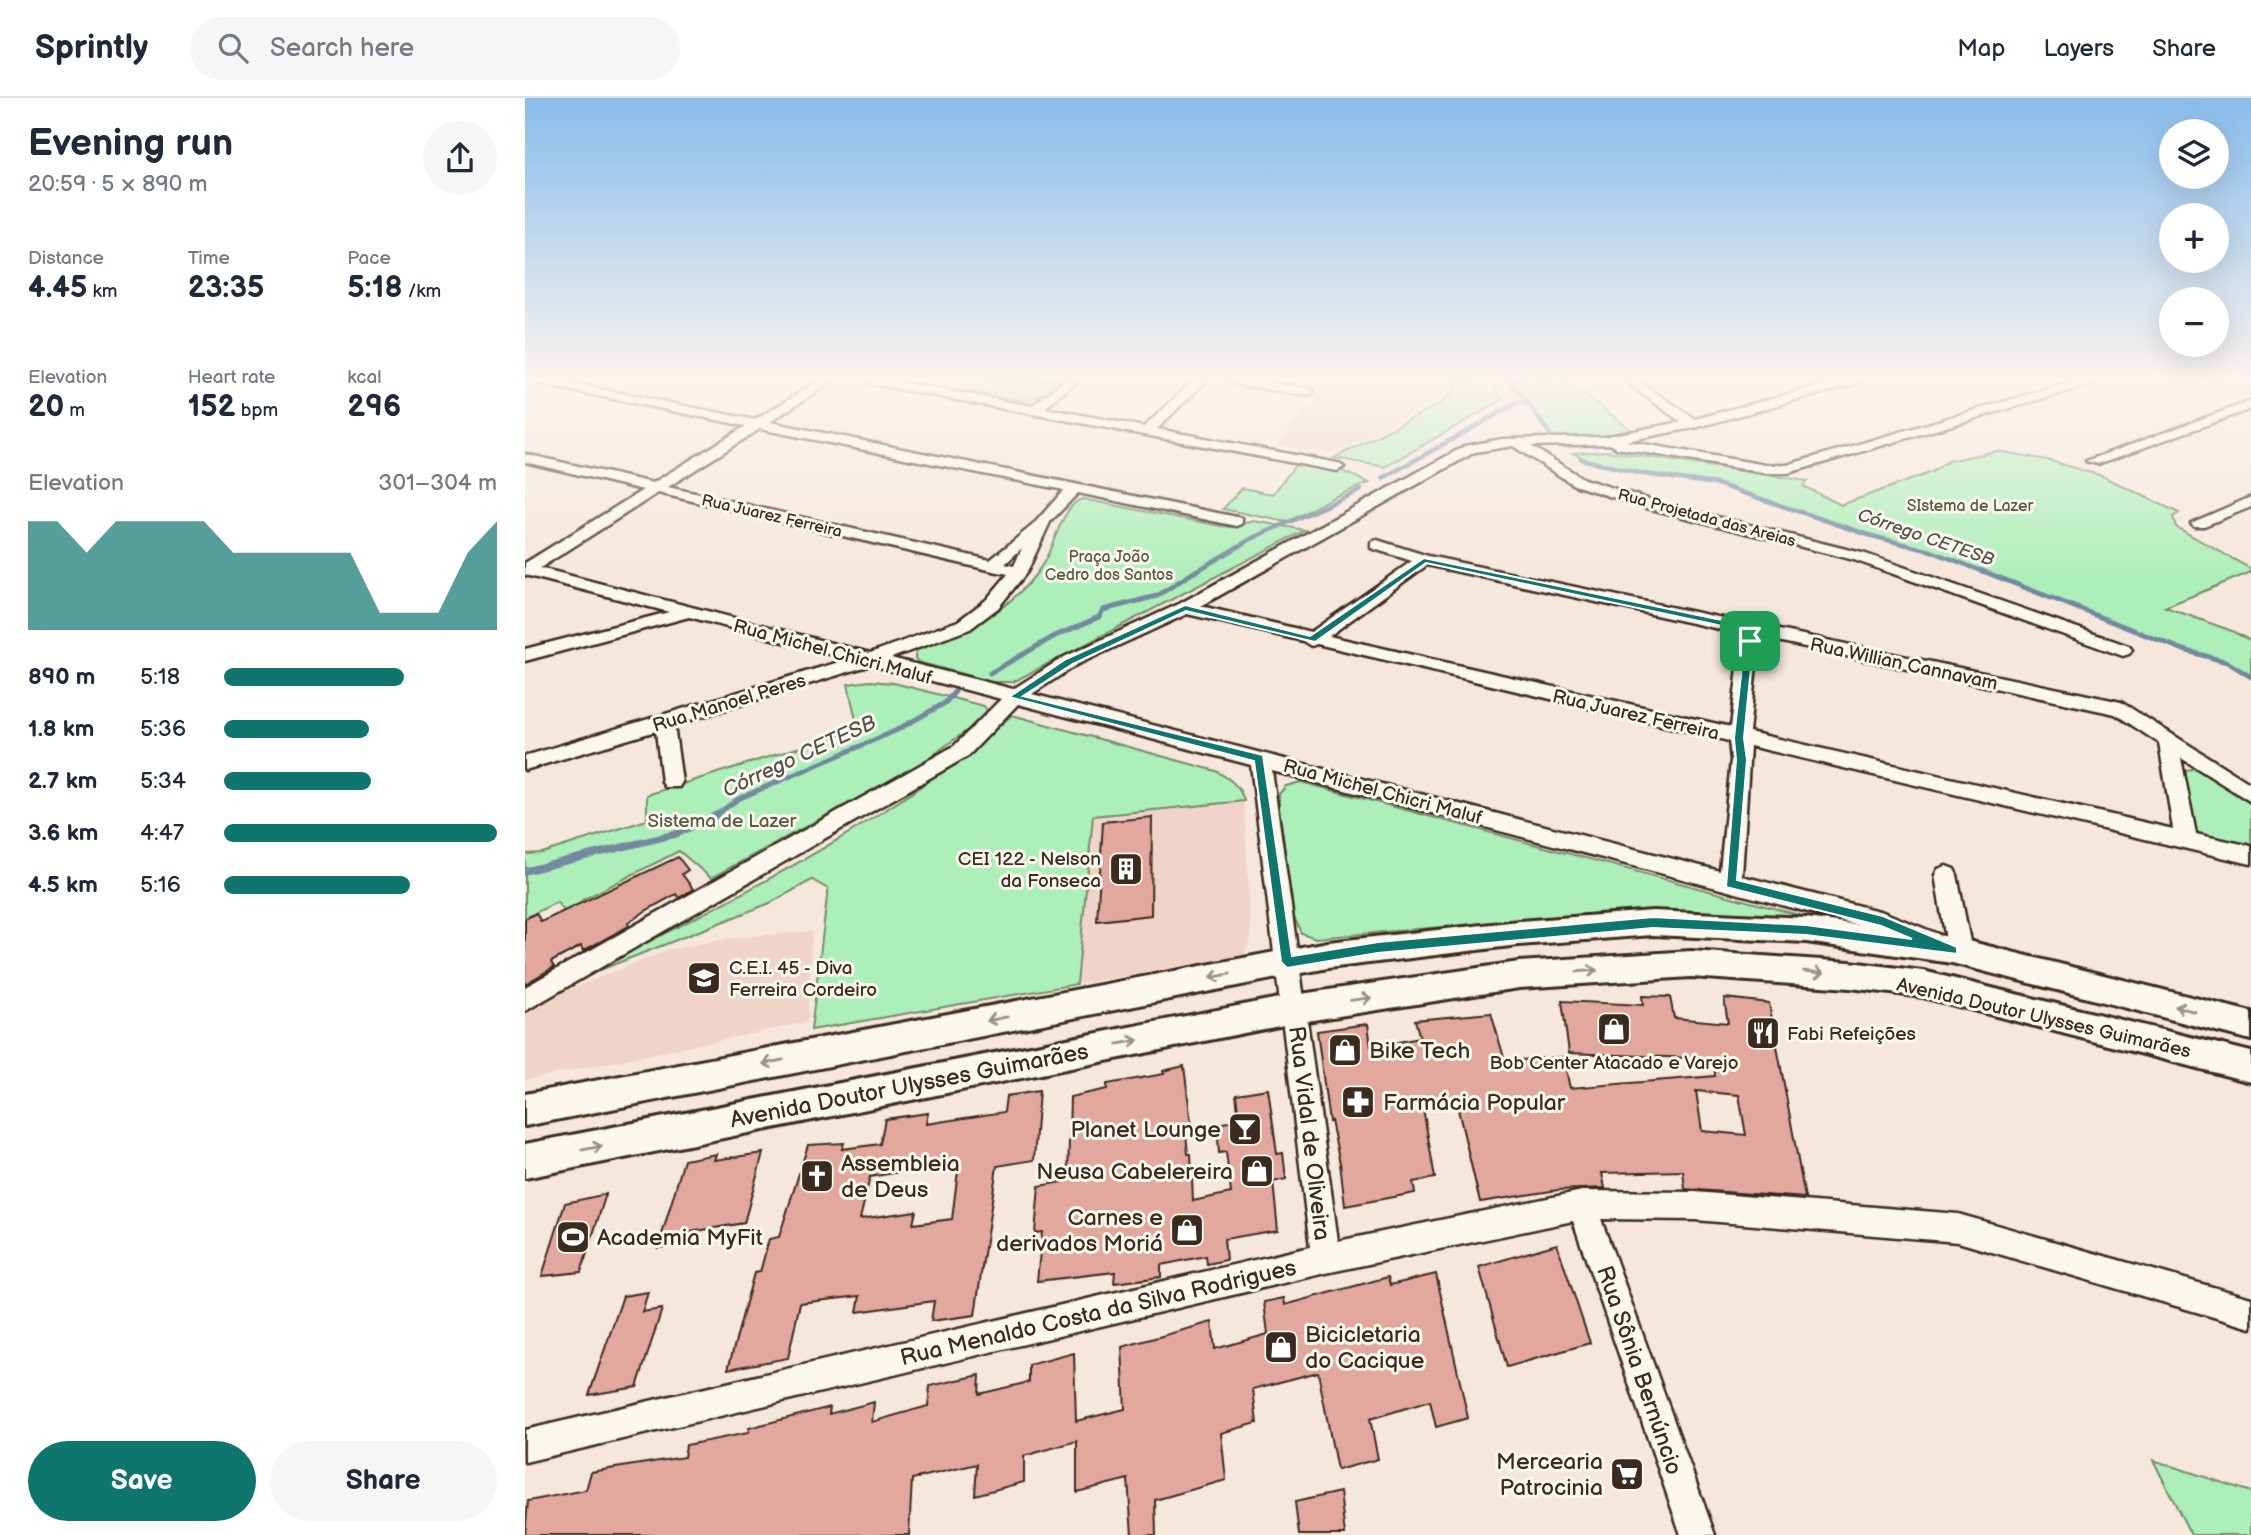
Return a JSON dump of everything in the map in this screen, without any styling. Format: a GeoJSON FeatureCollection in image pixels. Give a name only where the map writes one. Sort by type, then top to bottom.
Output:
{"type":"FeatureCollection","features":[{"type":"Feature","properties":{"kind":"main road","name":"Avenida Doutor Ulysses Guimarães"},"geometry":{"type":"LineString","coordinates":[[525,1110],[1287,962],[1391,946],[1653,923],[1806,930],[1956,951],[2251,1026]]}},
{"type":"Feature","properties":{"kind":"main road","name":"Avenida Doutor Ulysses Guimarães"},"geometry":{"type":"LineString","coordinates":[[525,1161],[1294,1009],[1519,975],[1691,964],[1757,967],[1923,984],[2251,1067]]}},
{"type":"Feature","properties":{"kind":"street"},"geometry":{"type":"LineString","coordinates":[[526,569],[722,447]]}},
{"type":"Feature","properties":{"kind":"street"},"geometry":{"type":"LineString","coordinates":[[868,447],[1237,521]]}},
{"type":"Feature","properties":{"kind":"street"},"geometry":{"type":"LineString","coordinates":[[1229,447],[1337,467]]}},
{"type":"Feature","properties":{"kind":"street"},"geometry":{"type":"LineString","coordinates":[[525,1000],[961,751],[1014,697],[1070,661],[1185,608],[1470,449],[1479,447]]}},
{"type":"Feature","properties":{"kind":"street","name":"Rua Projetada das Areias"},"geometry":{"type":"LineString","coordinates":[[1523,447],[1579,482],[1652,505],[1860,557],[2123,650]]}},
{"type":"Feature","properties":{"kind":"street"},"geometry":{"type":"LineString","coordinates":[[1628,447],[1766,469],[1787,469],[1862,447]]}},
{"type":"Feature","properties":{"kind":"street"},"geometry":{"type":"LineString","coordinates":[[2093,461],[2132,447]]}},
{"type":"Feature","properties":{"kind":"street","name":"Rua Juarez Ferreira"},"geometry":{"type":"LineString","coordinates":[[525,457],[1019,572]]}},
{"type":"Feature","properties":{"kind":"street","name":"Rua Manoel Peres"},"geometry":{"type":"LineString","coordinates":[[993,566],[1075,488]]}},
{"type":"Feature","properties":{"kind":"street"},"geometry":{"type":"LineString","coordinates":[[2199,523],[2251,502]]}},
{"type":"Feature","properties":{"kind":"street","name":"Rua Manoel Peres"},"geometry":{"type":"LineString","coordinates":[[525,763],[867,660],[964,625],[992,604],[1019,572],[1043,520]]}},
{"type":"Feature","properties":{"kind":"street","name":"Rua Willian Cannavam"},"geometry":{"type":"LineString","coordinates":[[1377,545],[1424,560],[2121,709],[2251,794]]}},
{"type":"Feature","properties":{"kind":"street"},"geometry":{"type":"LineString","coordinates":[[1311,640],[1424,560]]}},
{"type":"Feature","properties":{"kind":"street","name":"Rua Michel Chicri Maluf"},"geometry":{"type":"LineString","coordinates":[[526,569],[867,660],[1259,758],[1883,922],[1956,951]]}},
{"type":"Feature","properties":{"kind":"street","name":"Rua Juarez Ferreira"},"geometry":{"type":"LineString","coordinates":[[1185,608],[1311,640],[2251,855]]}},
{"type":"Feature","properties":{"kind":"street"},"geometry":{"type":"LineString","coordinates":[[525,655],[688,612]]}},
{"type":"Feature","properties":{"kind":"street"},"geometry":{"type":"LineString","coordinates":[[1731,883],[1741,760],[1739,738],[1751,629]]}},
{"type":"Feature","properties":{"kind":"street"},"geometry":{"type":"LineString","coordinates":[[664,721],[672,782]]}},
{"type":"Feature","properties":{"kind":"street"},"geometry":{"type":"LineString","coordinates":[[2168,739],[2186,840]]}},
{"type":"Feature","properties":{"kind":"street"},"geometry":{"type":"LineString","coordinates":[[1259,758],[1294,1009]]}},
{"type":"Feature","properties":{"kind":"street"},"geometry":{"type":"LineString","coordinates":[[1946,875],[1956,951]]}},
{"type":"Feature","properties":{"kind":"street","name":"Rua Vidal de Oliveira"},"geometry":{"type":"LineString","coordinates":[[1294,1009],[1326,1258]]}},
{"type":"Feature","properties":{"kind":"street","name":"Rua Menaldo Costa da Silva Rodrigues"},"geometry":{"type":"LineString","coordinates":[[525,1446],[1326,1258],[1582,1205],[1695,1206],[1958,1228],[2251,1312]]}},
{"type":"Feature","properties":{"kind":"street","name":"Rua Sônia Bernúncio"},"geometry":{"type":"LineString","coordinates":[[1582,1205],[1696,1534]]}},
{"type":"Feature","properties":{"kind":"shaded area"},"geometry":{"type":"Polygon","coordinates":[[[1291,447],[1348,447],[1335,454],[1291,447]]]}},
{"type":"Feature","properties":{"kind":"shaded area"},"geometry":{"type":"Polygon","coordinates":[[[1244,801],[1251,938],[1244,955],[1077,984],[1093,816],[1244,801]]]}},
{"type":"Feature","properties":{"kind":"shaded area","name":"C.E.I. 45 - Diva Ferreira Cordeiro"},"geometry":{"type":"Polygon","coordinates":[[[812,931],[808,1022],[525,1080],[525,1009],[529,1006],[667,950],[730,938],[812,931]]]}},
{"type":"Feature","properties":{"kind":"green space"},"geometry":{"type":"Polygon","coordinates":[[[1355,447],[1420,447],[1385,467],[1334,458],[1355,447]]]}},
{"type":"Feature","properties":{"kind":"green space","name":"SIstema de Lazer"},"geometry":{"type":"Polygon","coordinates":[[[1607,451],[1807,481],[1803,486],[1841,505],[1932,472],[1948,461],[1997,451],[2047,460],[2102,476],[2179,513],[2173,517],[2176,527],[2251,569],[2251,572],[2165,607],[2232,631],[2251,641],[2251,677],[2227,662],[2184,650],[1931,551],[1872,536],[1717,484],[1596,465],[1573,453],[1607,451]]]}},
{"type":"Feature","properties":{"kind":"green space"},"geometry":{"type":"Polygon","coordinates":[[[1297,463],[1340,470],[1369,483],[1334,497],[1287,522],[1223,509],[1242,488],[1273,494],[1297,463]]]}},
{"type":"Feature","properties":{"kind":"green space","name":"Praça João Cedro dos Santos"},"geometry":{"type":"Polygon","coordinates":[[[1082,499],[1221,526],[1232,527],[1254,521],[1305,530],[1013,682],[992,682],[918,662],[915,658],[916,650],[970,627],[1004,606],[1019,593],[1044,562],[1070,508],[1082,499]]]}},
{"type":"Feature","properties":{"kind":"green space","name":"Sistema de Lazer"},"geometry":{"type":"Polygon","coordinates":[[[870,681],[894,683],[984,706],[988,712],[980,721],[919,765],[711,878],[679,851],[582,900],[583,908],[567,915],[557,902],[525,918],[525,854],[542,853],[647,820],[647,795],[858,729],[848,684],[870,681]]]}},
{"type":"Feature","properties":{"kind":"green space","name":"Sistema de Lazer"},"geometry":{"type":"Polygon","coordinates":[[[1012,715],[1216,771],[1237,787],[1244,801],[1093,816],[1077,984],[811,1030],[828,889],[812,880],[770,903],[567,983],[741,894],[855,830],[962,756],[1012,715]]]}},
{"type":"Feature","properties":{"kind":"green space"},"geometry":{"type":"Polygon","coordinates":[[[2195,768],[2251,804],[2251,846],[2208,838],[2194,830],[2185,771],[2195,768]]]}},
{"type":"Feature","properties":{"kind":"green space"},"geometry":{"type":"Polygon","coordinates":[[[1301,782],[1799,915],[1797,919],[1671,910],[1612,912],[1316,938],[1301,933],[1294,917],[1279,808],[1279,794],[1286,786],[1301,782]]]}},
{"type":"Feature","properties":{"kind":"green space"},"geometry":{"type":"Polygon","coordinates":[[[2153,1460],[2251,1492],[2251,1535],[2191,1535],[2153,1460]]]}},
{"type":"Feature","properties":{"kind":"building","name":"CEI 122 - Nelson da Fonseca"},"geometry":{"type":"Polygon","coordinates":[[[1152,817],[1151,915],[1097,921],[1103,822],[1152,817]]]}},
{"type":"Feature","properties":{"kind":"building"},"geometry":{"type":"Polygon","coordinates":[[[678,857],[688,870],[682,874],[693,889],[679,898],[676,894],[647,910],[628,923],[629,926],[583,951],[581,946],[551,962],[554,967],[525,984],[525,919],[536,913],[541,922],[678,857]]]}},
{"type":"Feature","properties":{"kind":"building"},"geometry":{"type":"Polygon","coordinates":[[[1642,996],[1670,997],[1674,1018],[1728,1023],[1724,998],[1769,1003],[1805,1198],[1685,1189],[1683,1171],[1602,1173],[1605,1188],[1558,1190],[1480,1202],[1456,1101],[1423,1108],[1435,1178],[1413,1182],[1415,1193],[1345,1206],[1340,1163],[1331,1121],[1329,1122],[1317,1031],[1368,1024],[1371,1047],[1420,1038],[1415,1020],[1491,1013],[1505,1061],[1563,1057],[1570,1088],[1715,1076],[1714,1059],[1569,1053],[1562,1001],[1643,1005],[1642,996]],[[1696,1091],[1702,1131],[1746,1135],[1739,1095],[1696,1091]]]}},
{"type":"Feature","properties":{"kind":"building"},"geometry":{"type":"Polygon","coordinates":[[[1184,1066],[1191,1122],[1185,1124],[1188,1154],[1191,1154],[1193,1201],[1231,1193],[1226,1152],[1219,1153],[1217,1124],[1239,1120],[1236,1094],[1268,1089],[1277,1154],[1283,1153],[1286,1179],[1273,1182],[1278,1230],[1224,1239],[1226,1260],[1207,1264],[1206,1256],[1161,1265],[1161,1277],[1114,1283],[1115,1272],[1037,1281],[1042,1232],[1035,1233],[1039,1186],[1068,1181],[1070,1097],[1107,1089],[1107,1084],[1164,1074],[1163,1071],[1184,1066]]]}},
{"type":"Feature","properties":{"kind":"building"},"geometry":{"type":"Polygon","coordinates":[[[1039,1091],[1034,1160],[997,1166],[975,1315],[931,1321],[934,1301],[857,1312],[860,1296],[800,1303],[788,1358],[728,1369],[754,1273],[760,1272],[769,1239],[779,1237],[808,1145],[844,1143],[842,1149],[880,1144],[885,1119],[928,1113],[926,1124],[1004,1112],[1006,1096],[1039,1091]],[[959,1162],[870,1177],[860,1219],[916,1211],[913,1224],[952,1219],[959,1162]]]}},
{"type":"Feature","properties":{"kind":"building"},"geometry":{"type":"Polygon","coordinates":[[[763,1153],[744,1223],[685,1233],[682,1244],[658,1248],[684,1160],[716,1154],[714,1160],[763,1153]]]}},
{"type":"Feature","properties":{"kind":"building","name":"Academia MyFit"},"geometry":{"type":"Polygon","coordinates":[[[606,1194],[581,1272],[542,1276],[565,1203],[606,1194]]]}},
{"type":"Feature","properties":{"kind":"building"},"geometry":{"type":"Polygon","coordinates":[[[1557,1244],[1590,1343],[1507,1367],[1479,1267],[1557,1244]]]}},
{"type":"Feature","properties":{"kind":"building"},"geometry":{"type":"Polygon","coordinates":[[[1436,1274],[1468,1418],[1436,1427],[1430,1401],[1370,1419],[1378,1459],[1337,1470],[1318,1372],[1253,1389],[1257,1423],[1221,1433],[1226,1480],[1155,1500],[1156,1535],[1132,1535],[1128,1479],[1077,1492],[1077,1441],[1024,1456],[1024,1482],[975,1495],[977,1464],[912,1479],[909,1535],[525,1535],[528,1501],[586,1490],[591,1472],[684,1457],[686,1445],[748,1433],[749,1428],[830,1407],[829,1414],[874,1402],[872,1422],[928,1406],[930,1386],[980,1375],[979,1394],[1029,1382],[1029,1365],[1074,1353],[1076,1421],[1125,1409],[1122,1347],[1212,1322],[1215,1349],[1268,1334],[1264,1302],[1284,1298],[1285,1305],[1388,1277],[1390,1285],[1436,1274]]]}},
{"type":"Feature","properties":{"kind":"building"},"geometry":{"type":"Polygon","coordinates":[[[648,1292],[642,1312],[662,1309],[637,1387],[589,1395],[623,1296],[648,1292]]]}},
{"type":"Feature","properties":{"kind":"building"},"geometry":{"type":"Polygon","coordinates":[[[1340,1492],[1345,1535],[1299,1535],[1295,1502],[1340,1492]]]}},
{"type":"Feature","properties":{"kind":"waterway","name":"Córrego CETESB"},"geometry":{"type":"LineString","coordinates":[[1383,478],[1438,447]]}},
{"type":"Feature","properties":{"kind":"waterway","name":"Córrego CETESB"},"geometry":{"type":"LineString","coordinates":[[1581,459],[1643,474],[1717,484],[1872,536],[1931,551],[1984,572]]}},
{"type":"Feature","properties":{"kind":"waterway","name":"Córrego CETESB"},"geometry":{"type":"LineString","coordinates":[[1195,572],[1251,539],[1361,490]]}},
{"type":"Feature","properties":{"kind":"waterway","name":"Córrego CETESB"},"geometry":{"type":"LineString","coordinates":[[990,673],[1055,636],[1099,617],[1103,610],[1157,596],[1197,570]]}},
{"type":"Feature","properties":{"kind":"waterway","name":"Córrego CETESB"},"geometry":{"type":"LineString","coordinates":[[1980,570],[2184,650],[2227,662],[2251,677]]}},
{"type":"Feature","properties":{"kind":"waterway","name":"Córrego CETESB"},"geometry":{"type":"LineString","coordinates":[[715,815],[738,799],[895,731],[945,703],[957,689]]}},
{"type":"Feature","properties":{"kind":"waterway","name":"Córrego CETESB"},"geometry":{"type":"LineString","coordinates":[[525,871],[676,834],[715,815]]}},
{"type":"Feature","properties":{"kind":"place","name":"CEI 122 - Nelson da Fonseca"},"geometry":{"type":"Point","coordinates":[1126,869]}},
{"type":"Feature","properties":{"kind":"place","name":"C.E.I. 45 - Diva Ferreira Cordeiro"},"geometry":{"type":"Point","coordinates":[704,978]}},
{"type":"Feature","properties":{"kind":"place","name":"Bob Center Atacado e Varejo"},"geometry":{"type":"Point","coordinates":[1614,1029]}},
{"type":"Feature","properties":{"kind":"place","name":"Fabi Refeições"},"geometry":{"type":"Point","coordinates":[1763,1033]}},
{"type":"Feature","properties":{"kind":"place","name":"Bike Tech"},"geometry":{"type":"Point","coordinates":[1345,1050]}},
{"type":"Feature","properties":{"kind":"place","name":"Farmácia Popular"},"geometry":{"type":"Point","coordinates":[1358,1102]}},
{"type":"Feature","properties":{"kind":"place","name":"Planet Lounge"},"geometry":{"type":"Point","coordinates":[1245,1129]}},
{"type":"Feature","properties":{"kind":"place","name":"Neusa Cabelereira"},"geometry":{"type":"Point","coordinates":[1257,1171]}},
{"type":"Feature","properties":{"kind":"place","name":"Assembleia de Deus"},"geometry":{"type":"Point","coordinates":[817,1176]}},
{"type":"Feature","properties":{"kind":"place","name":"Carnes e derivados Moriá"},"geometry":{"type":"Point","coordinates":[1187,1230]}},
{"type":"Feature","properties":{"kind":"place","name":"Academia MyFit"},"geometry":{"type":"Point","coordinates":[573,1237]}},
{"type":"Feature","properties":{"kind":"place","name":"Bicicletaria do Cacique"},"geometry":{"type":"Point","coordinates":[1281,1347]}},
{"type":"Feature","properties":{"kind":"place","name":"Mercearia Patrocinia"},"geometry":{"type":"Point","coordinates":[1627,1474]}},
{"type":"Feature","properties":{"kind":"route"},"geometry":{"type":"LineString","coordinates":[[1424,560],[1751,629],[1750,641],[1739,738],[1741,760],[1731,883],[1883,922],[1952,950],[1806,930],[1653,923],[1519,933],[1378,948],[1287,962],[1259,758],[1014,697],[1070,661],[1185,608],[1311,640],[1424,560]]}}]}
